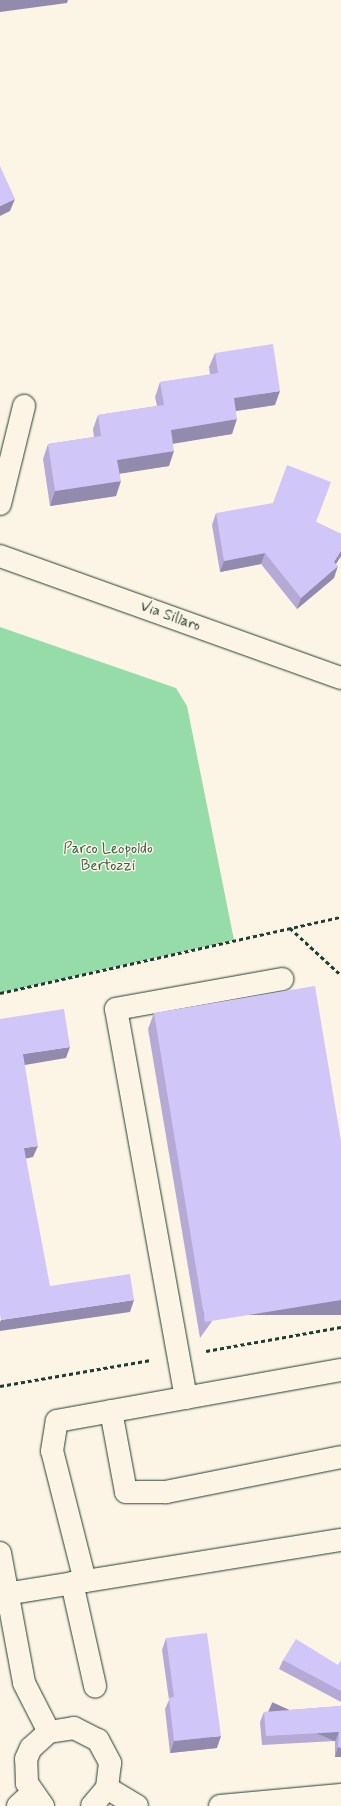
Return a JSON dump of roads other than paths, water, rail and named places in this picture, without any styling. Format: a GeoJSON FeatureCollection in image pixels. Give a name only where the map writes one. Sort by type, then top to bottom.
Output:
{"type":"FeatureCollection","features":[{"type":"Feature","properties":{"kind":"street"},"geometry":{"type":"LineString","coordinates":[[0,504],[24,406]]}},
{"type":"Feature","properties":{"kind":"street","name":"Via Sillaro"},"geometry":{"type":"LineString","coordinates":[[0,556],[341,678]]}},
{"type":"Feature","properties":{"kind":"street"},"geometry":{"type":"LineString","coordinates":[[186,1398],[116,1009],[282,979]]}},
{"type":"Feature","properties":{"kind":"street"},"geometry":{"type":"LineString","coordinates":[[95,1686],[79,1582],[52,1451],[57,1421],[341,1370]]}},
{"type":"Feature","properties":{"kind":"street"},"geometry":{"type":"LineString","coordinates":[[111,1411],[126,1492],[166,1492],[341,1457]]}},
{"type":"Feature","properties":{"kind":"street"},"geometry":{"type":"LineString","coordinates":[[6,1594],[341,1540]]}},
{"type":"Feature","properties":{"kind":"street"},"geometry":{"type":"LineString","coordinates":[[0,1553],[6,1594],[24,1683],[48,1732]]}},
{"type":"Feature","properties":{"kind":"street"},"geometry":{"type":"LineString","coordinates":[[31,1802],[24,1772],[26,1760],[31,1748],[48,1732],[74,1728],[98,1740],[110,1762],[107,1788],[92,1806]]}},
{"type":"Feature","properties":{"kind":"street"},"geometry":{"type":"LineString","coordinates":[[107,1788],[137,1806]]}},
{"type":"Feature","properties":{"kind":"street"},"geometry":{"type":"LineString","coordinates":[[220,1806],[341,1794]]}},
{"type":"Feature","properties":{"kind":"park label","name":"Parco Leopoldo Bertozzi"},"geometry":{"type":"Point","coordinates":[108,858]}}]}
